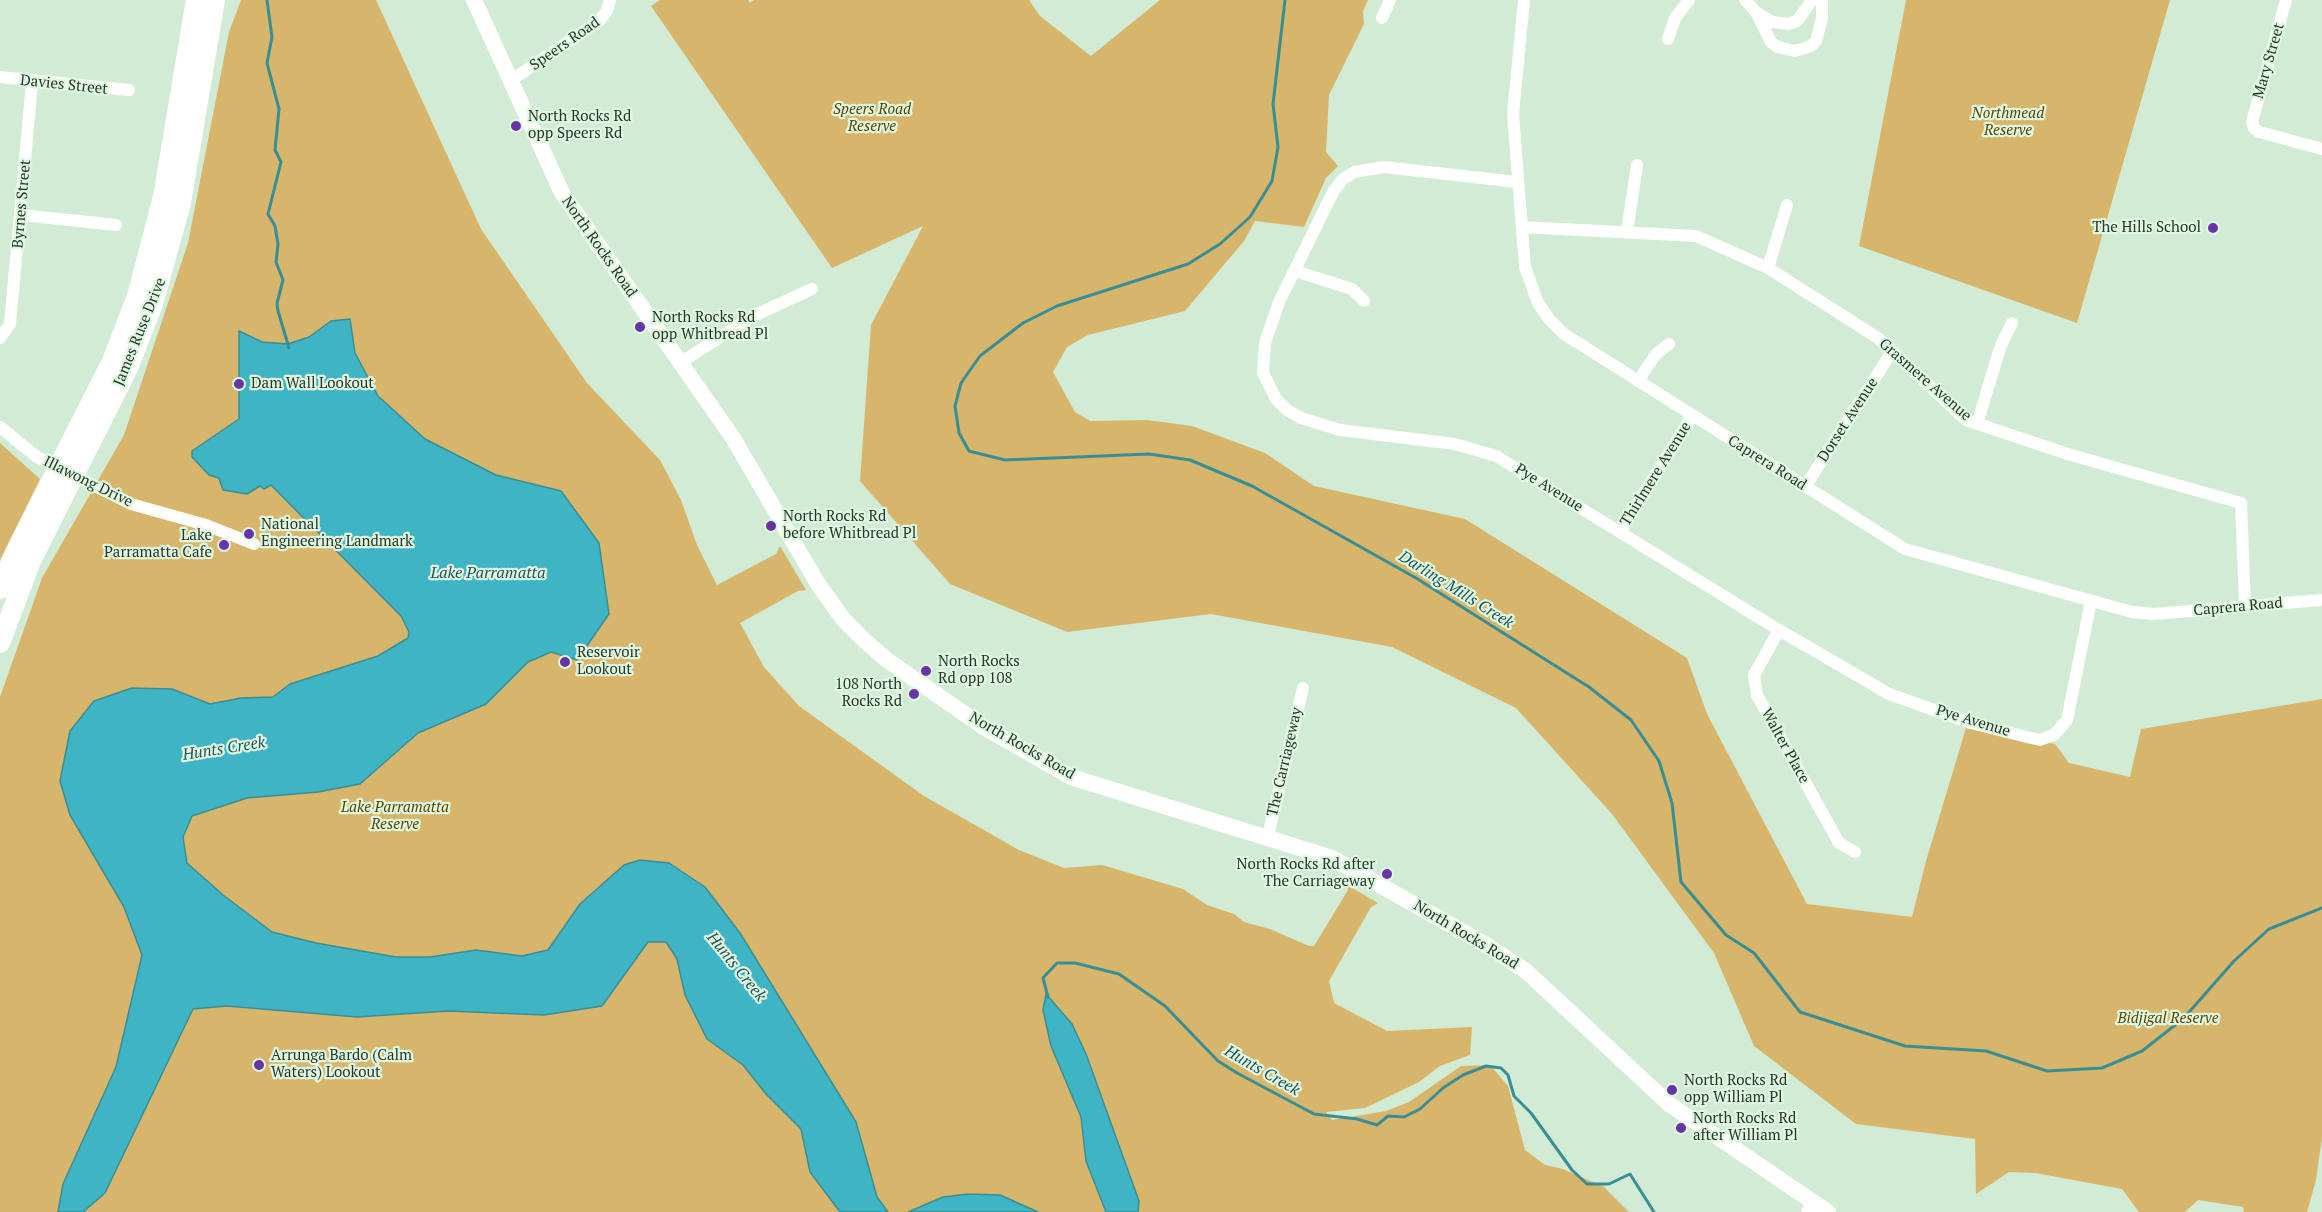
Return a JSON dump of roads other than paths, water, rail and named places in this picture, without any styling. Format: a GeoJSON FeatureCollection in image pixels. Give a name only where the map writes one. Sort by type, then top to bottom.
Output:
{"type":"FeatureCollection","features":[{"type":"Feature","properties":{"kind":"highway","name":"James Ruse Drive"},"geometry":{"type":"LineString","coordinates":[[0,643],[62,482],[121,339],[147,265],[163,197],[196,0]]}},
{"type":"Feature","properties":{"kind":"highway","name":"James Ruse Drive"},"geometry":{"type":"LineString","coordinates":[[71,463],[129,366],[165,269],[181,203],[215,0]]}},
{"type":"Feature","properties":{"kind":"highway","name":"James Ruse Drive"},"geometry":{"type":"LineString","coordinates":[[0,589],[62,482]]}},
{"type":"Feature","properties":{"kind":"main road","name":"North Rocks Road"},"geometry":{"type":"LineString","coordinates":[[474,0],[562,193],[733,438],[830,602],[854,631],[887,660],[982,726],[1071,777],[1268,836],[1332,858],[1505,956],[1541,985],[1669,1104],[1810,1207],[1828,1212]]}},
{"type":"Feature","properties":{"kind":"street","name":"Speers Road"},"geometry":{"type":"LineString","coordinates":[[510,81],[599,21],[607,11],[610,0]]}},
{"type":"Feature","properties":{"kind":"street"},"geometry":{"type":"LineString","coordinates":[[1382,18],[1390,0]]}},
{"type":"Feature","properties":{"kind":"street","name":"Caprera Road"},"geometry":{"type":"LineString","coordinates":[[1524,0],[1513,114],[1525,267],[1530,287],[1549,319],[1564,334],[1905,549],[2091,601],[2154,614],[2322,600]]}},
{"type":"Feature","properties":{"kind":"street"},"geometry":{"type":"LineString","coordinates":[[1668,39],[1675,18],[1689,0]]}},
{"type":"Feature","properties":{"kind":"street"},"geometry":{"type":"LineString","coordinates":[[1745,0],[1756,12],[1772,42],[1778,47],[1795,51],[1811,46],[1819,34],[1822,0]]}},
{"type":"Feature","properties":{"kind":"street"},"geometry":{"type":"LineString","coordinates":[[1756,12],[1772,22],[1788,24],[1797,21],[1812,0]]}},
{"type":"Feature","properties":{"kind":"street","name":"Mary Street"},"geometry":{"type":"LineString","coordinates":[[2286,0],[2252,122],[2259,132],[2322,150]]}},
{"type":"Feature","properties":{"kind":"street","name":"Davies Street"},"geometry":{"type":"LineString","coordinates":[[0,77],[32,83],[129,90]]}},
{"type":"Feature","properties":{"kind":"street","name":"Byrnes Street"},"geometry":{"type":"LineString","coordinates":[[0,338],[10,324],[22,214],[32,83]]}},
{"type":"Feature","properties":{"kind":"street"},"geometry":{"type":"LineString","coordinates":[[1627,232],[1637,165]]}},
{"type":"Feature","properties":{"kind":"street","name":"Pye Avenue"},"geometry":{"type":"LineString","coordinates":[[1517,182],[1384,167],[1354,172],[1343,179],[1334,192],[1279,302],[1265,343],[1263,358],[1268,386],[1287,410],[1301,418],[1340,430],[1443,442],[1496,456],[1779,630],[1889,694],[1971,723],[2040,740],[2055,734],[2067,720],[2091,601]]}},
{"type":"Feature","properties":{"kind":"street"},"geometry":{"type":"LineString","coordinates":[[1768,268],[1787,205]]}},
{"type":"Feature","properties":{"kind":"street"},"geometry":{"type":"LineString","coordinates":[[22,214],[116,225]]}},
{"type":"Feature","properties":{"kind":"street","name":"Grasmere Avenue"},"geometry":{"type":"LineString","coordinates":[[1522,227],[1696,236],[1768,268],[1878,338],[1891,353],[1966,420],[2071,455],[2241,503],[2245,606]]}},
{"type":"Feature","properties":{"kind":"street"},"geometry":{"type":"LineString","coordinates":[[1295,271],[1352,289],[1365,301]]}},
{"type":"Feature","properties":{"kind":"street"},"geometry":{"type":"LineString","coordinates":[[680,363],[751,317],[812,289]]}},
{"type":"Feature","properties":{"kind":"street"},"geometry":{"type":"LineString","coordinates":[[1977,424],[2001,345],[2012,323]]}},
{"type":"Feature","properties":{"kind":"street"},"geometry":{"type":"LineString","coordinates":[[1638,381],[1656,354],[1669,344]]}},
{"type":"Feature","properties":{"kind":"street","name":"Dorset Avenue"},"geometry":{"type":"LineString","coordinates":[[1804,487],[1891,353]]}},
{"type":"Feature","properties":{"kind":"street","name":"Thirlmere Avenue"},"geometry":{"type":"LineString","coordinates":[[1620,532],[1692,416]]}},
{"type":"Feature","properties":{"kind":"street","name":"Illawong Drive"},"geometry":{"type":"LineString","coordinates":[[0,427],[37,457],[131,504],[206,525],[254,544]]}},
{"type":"Feature","properties":{"kind":"street","name":"Walter Place"},"geometry":{"type":"LineString","coordinates":[[1779,630],[1754,675],[1757,696],[1839,843],[1855,852]]}},
{"type":"Feature","properties":{"kind":"street","name":"The Carriageway"},"geometry":{"type":"LineString","coordinates":[[1268,836],[1303,688]]}},
{"type":"Feature","properties":{"kind":"water","name":"Lake Parramatta"},"geometry":{"type":"Polygon","coordinates":[[[350,319],[355,353],[378,396],[425,439],[496,475],[561,491],[599,543],[609,614],[577,660],[551,652],[528,662],[486,704],[418,733],[360,784],[318,792],[247,798],[192,816],[183,837],[187,863],[223,895],[272,932],[316,943],[396,957],[430,957],[476,950],[522,956],[548,950],[580,904],[624,865],[640,860],[669,863],[705,887],[740,933],[856,1122],[877,1197],[888,1212],[840,1212],[810,1172],[801,1129],[766,1094],[743,1065],[707,1039],[685,995],[677,959],[666,942],[648,942],[602,1006],[544,1015],[448,1011],[357,1017],[227,1006],[193,1009],[105,1193],[83,1212],[58,1212],[63,1184],[116,1067],[142,955],[124,907],[70,815],[60,781],[70,731],[94,701],[132,688],[172,689],[210,704],[241,698],[273,697],[290,684],[378,656],[408,638],[409,632],[401,616],[271,485],[264,489],[260,486],[247,494],[223,490],[219,478],[209,475],[192,457],[192,451],[239,419],[239,331],[262,342],[288,344],[309,337],[331,321],[350,319]]]}},
{"type":"Feature","properties":{"kind":"water"},"geometry":{"type":"Polygon","coordinates":[[[1046,994],[1072,1024],[1086,1054],[1139,1201],[1138,1212],[1106,1212],[1086,1161],[1081,1117],[1051,1046],[1043,1010],[1046,994]]]}},
{"type":"Feature","properties":{"kind":"water"},"geometry":{"type":"Polygon","coordinates":[[[968,1194],[1000,1195],[1038,1212],[908,1212],[943,1197],[968,1194]]]}},
{"type":"Feature","properties":{"kind":"waterway","name":"Hunts Creek"},"geometry":{"type":"LineString","coordinates":[[267,0],[272,37],[267,63],[279,109],[275,150],[281,162],[268,214],[275,226],[278,244],[276,262],[283,280],[277,303],[289,348]]}},
{"type":"Feature","properties":{"kind":"waterway","name":"Darling Mills Creek"},"geometry":{"type":"LineString","coordinates":[[1285,0],[1273,104],[1278,147],[1272,181],[1250,217],[1220,244],[1188,264],[1057,306],[1023,323],[980,356],[961,383],[955,406],[959,433],[969,451],[1005,460],[1149,454],[1190,460],[1252,486],[1416,578],[1589,687],[1631,720],[1659,761],[1672,803],[1681,882],[1726,935],[1754,953],[1800,1012],[1905,1046],[1986,1051],[2047,1071],[2102,1068],[2142,1051],[2183,1019],[2234,961],[2269,929],[2322,908]]}},
{"type":"Feature","properties":{"kind":"waterway","name":"Hunts Creek"},"geometry":{"type":"LineString","coordinates":[[1048,997],[1043,978],[1057,963],[1075,963],[1119,974],[1165,1006],[1218,1061],[1237,1073],[1314,1114],[1357,1119],[1377,1125],[1388,1116],[1404,1117],[1420,1109],[1443,1088],[1463,1075],[1486,1066],[1501,1068],[1508,1075],[1514,1096],[1531,1113],[1572,1170],[1587,1184],[1609,1184],[1630,1174],[1654,1212]]}},
{"type":"Feature","properties":{"kind":"place","name":"North Rocks Rd opp Speers Rd"},"geometry":{"type":"Point","coordinates":[516,126]}},
{"type":"Feature","properties":{"kind":"place","name":"The Hills School"},"geometry":{"type":"Point","coordinates":[2213,228]}},
{"type":"Feature","properties":{"kind":"place","name":"North Rocks Rd opp Whitbread Pl"},"geometry":{"type":"Point","coordinates":[640,327]}},
{"type":"Feature","properties":{"kind":"place","name":"Dam Wall Lookout"},"geometry":{"type":"Point","coordinates":[239,384]}},
{"type":"Feature","properties":{"kind":"place","name":"North Rocks Rd before Whitbread Pl"},"geometry":{"type":"Point","coordinates":[771,526]}},
{"type":"Feature","properties":{"kind":"place","name":"National Engineering Landmark"},"geometry":{"type":"Point","coordinates":[249,534]}},
{"type":"Feature","properties":{"kind":"place","name":"Lake Parramatta Cafe"},"geometry":{"type":"Point","coordinates":[224,545]}},
{"type":"Feature","properties":{"kind":"place","name":"Reservoir Lookout"},"geometry":{"type":"Point","coordinates":[565,662]}},
{"type":"Feature","properties":{"kind":"place","name":"North Rocks Rd opp 108"},"geometry":{"type":"Point","coordinates":[926,671]}},
{"type":"Feature","properties":{"kind":"place","name":"108 North Rocks Rd"},"geometry":{"type":"Point","coordinates":[914,694]}},
{"type":"Feature","properties":{"kind":"place","name":"North Rocks Rd after The Carriageway"},"geometry":{"type":"Point","coordinates":[1387,874]}},
{"type":"Feature","properties":{"kind":"place","name":"Arrunga Bardo (Calm Waters) Lookout"},"geometry":{"type":"Point","coordinates":[259,1065]}},
{"type":"Feature","properties":{"kind":"place","name":"North Rocks Rd opp William Pl"},"geometry":{"type":"Point","coordinates":[1672,1090]}},
{"type":"Feature","properties":{"kind":"place","name":"North Rocks Rd after William Pl"},"geometry":{"type":"Point","coordinates":[1681,1128]}},
{"type":"Feature","properties":{"kind":"park label","name":"Speers Road Reserve"},"geometry":{"type":"Point","coordinates":[872,118]}},
{"type":"Feature","properties":{"kind":"park label","name":"Northmead Reserve"},"geometry":{"type":"Point","coordinates":[2008,122]}},
{"type":"Feature","properties":{"kind":"park label","name":"Lake Parramatta Reserve"},"geometry":{"type":"Point","coordinates":[395,816]}},
{"type":"Feature","properties":{"kind":"park label","name":"Bidjigal Reserve"},"geometry":{"type":"Point","coordinates":[2168,1019]}}]}
